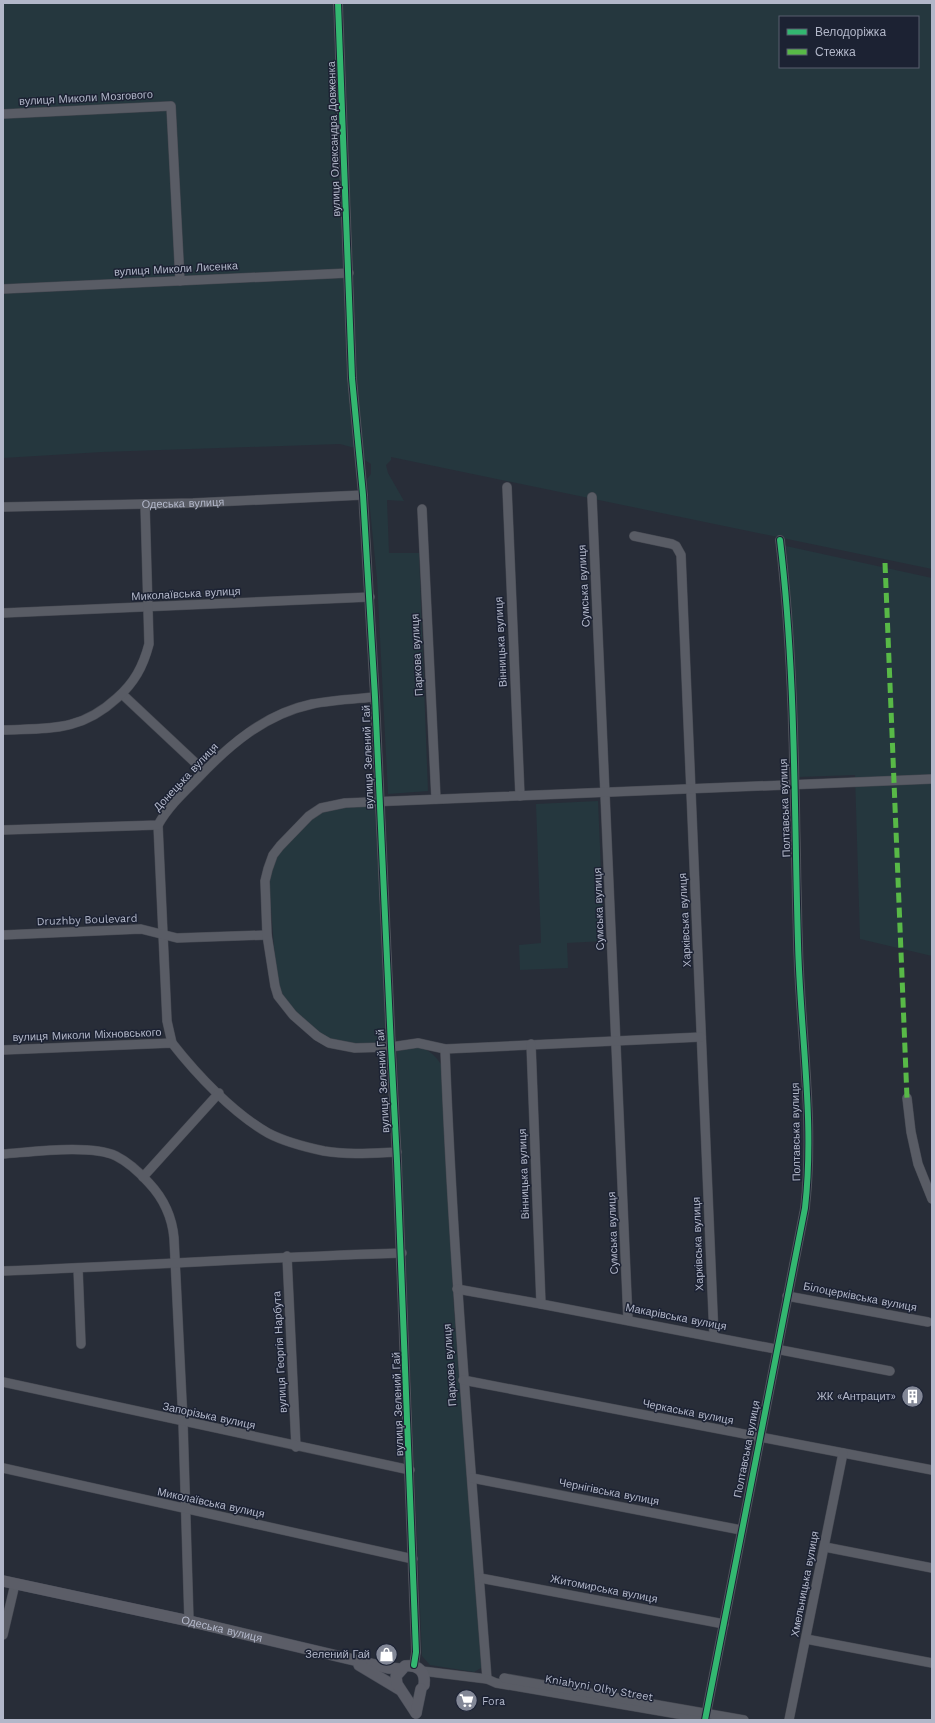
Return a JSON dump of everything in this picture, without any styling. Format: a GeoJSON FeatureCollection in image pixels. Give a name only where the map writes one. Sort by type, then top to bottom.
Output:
{"type":"FeatureCollection","features":[{"type":"Feature","properties":{"kind":"main road","name":"Одеська вулиця"},"geometry":{"type":"LineString","coordinates":[[3,1581],[189,1621],[388,1668],[401,1669]]}},
{"type":"Feature","properties":{"kind":"main road","name":"Одеська вулиця"},"geometry":{"type":"LineString","coordinates":[[348,1658],[401,1690]]}},
{"type":"Feature","properties":{"kind":"main road"},"geometry":{"type":"LineString","coordinates":[[405,1666],[418,1668],[424,1675],[417,1717],[396,1679],[401,1669],[405,1666]]}},
{"type":"Feature","properties":{"kind":"main road"},"geometry":{"type":"LineString","coordinates":[[401,1690],[412,1694],[422,1687]]}},
{"type":"Feature","properties":{"kind":"street","name":"вулиця Олександра Довженка"},"geometry":{"type":"LineString","coordinates":[[338,3],[352,378],[364,495]]}},
{"type":"Feature","properties":{"kind":"street","name":"вулиця Миколи Мозгового"},"geometry":{"type":"LineString","coordinates":[[3,114],[171,106],[180,281]]}},
{"type":"Feature","properties":{"kind":"street","name":"вулиця Миколи Лисенка"},"geometry":{"type":"LineString","coordinates":[[3,289],[349,273]]}},
{"type":"Feature","properties":{"kind":"street","name":"Вінницька вулиця"},"geometry":{"type":"LineString","coordinates":[[507,487],[520,796]]}},
{"type":"Feature","properties":{"kind":"street","name":"Одеська вулиця"},"geometry":{"type":"LineString","coordinates":[[3,507],[145,504],[364,495]]}},
{"type":"Feature","properties":{"kind":"street","name":"вулиця Зелений Гай"},"geometry":{"type":"LineString","coordinates":[[364,495],[402,1253],[416,1652],[418,1668]]}},
{"type":"Feature","properties":{"kind":"street","name":"Сумська вулиця"},"geometry":{"type":"LineString","coordinates":[[592,497],[628,1320]]}},
{"type":"Feature","properties":{"kind":"street"},"geometry":{"type":"LineString","coordinates":[[3,730],[51,728],[80,723],[101,712],[122,694],[135,679],[145,658],[149,644],[145,504]]}},
{"type":"Feature","properties":{"kind":"street","name":"Паркова вулиця"},"geometry":{"type":"LineString","coordinates":[[422,509],[436,800]]}},
{"type":"Feature","properties":{"kind":"street","name":"Харківська вулиця"},"geometry":{"type":"LineString","coordinates":[[634,536],[672,544],[676,546],[681,555],[714,1337]]}},
{"type":"Feature","properties":{"kind":"street","name":"Полтавська вулиця"},"geometry":{"type":"LineString","coordinates":[[706,1717],[776,1349],[805,1208],[808,1163],[798,945],[795,785],[785,582],[780,540]]}},
{"type":"Feature","properties":{"kind":"street","name":"Миколаївська вулиця"},"geometry":{"type":"LineString","coordinates":[[3,613],[149,608],[370,597]]}},
{"type":"Feature","properties":{"kind":"street"},"geometry":{"type":"LineString","coordinates":[[122,694],[204,771]]}},
{"type":"Feature","properties":{"kind":"street","name":"Донецька вулиця"},"geometry":{"type":"LineString","coordinates":[[3,830],[158,825],[169,808],[204,771],[243,736],[260,724],[277,715],[313,704],[375,697]]}},
{"type":"Feature","properties":{"kind":"street","name":"Полтавська вулиця"},"geometry":{"type":"LineString","coordinates":[[702,1037],[445,1048],[418,1043],[391,1047],[355,1048],[329,1043],[317,1036],[297,1019],[285,1006],[275,986],[267,935],[265,881],[273,855],[300,824],[321,808],[345,803],[606,794],[932,779]]}},
{"type":"Feature","properties":{"kind":"street"},"geometry":{"type":"LineString","coordinates":[[158,825],[167,1021],[172,1044]]}},
{"type":"Feature","properties":{"kind":"street","name":"Druzhby Boulevard"},"geometry":{"type":"LineString","coordinates":[[3,934],[141,929],[177,938],[267,935]]}},
{"type":"Feature","properties":{"kind":"street","name":"вулиця Миколи Міхновського"},"geometry":{"type":"LineString","coordinates":[[3,1050],[172,1044],[185,1060],[244,1116],[269,1133],[304,1146],[344,1153],[397,1152]]}},
{"type":"Feature","properties":{"kind":"street","name":"Вінницька вулиця"},"geometry":{"type":"LineString","coordinates":[[531,1044],[541,1304]]}},
{"type":"Feature","properties":{"kind":"street","name":"Паркова вулиця"},"geometry":{"type":"LineString","coordinates":[[445,1048],[449,1171],[463,1380],[487,1679]]}},
{"type":"Feature","properties":{"kind":"street"},"geometry":{"type":"LineString","coordinates":[[143,1177],[219,1093]]}},
{"type":"Feature","properties":{"kind":"street"},"geometry":{"type":"LineString","coordinates":[[907,1098],[911,1132],[918,1164],[932,1200]]}},
{"type":"Feature","properties":{"kind":"street"},"geometry":{"type":"LineString","coordinates":[[3,1154],[85,1150],[101,1151],[116,1156],[143,1177],[162,1199],[170,1213],[172,1225],[183,1422],[189,1621]]}},
{"type":"Feature","properties":{"kind":"street"},"geometry":{"type":"LineString","coordinates":[[3,1271],[174,1264],[287,1256],[402,1253]]}},
{"type":"Feature","properties":{"kind":"street","name":"вулиця Георгія Нарбута"},"geometry":{"type":"LineString","coordinates":[[287,1256],[296,1447]]}},
{"type":"Feature","properties":{"kind":"street"},"geometry":{"type":"LineString","coordinates":[[78,1268],[81,1344]]}},
{"type":"Feature","properties":{"kind":"street","name":"Макарівська вулиця"},"geometry":{"type":"LineString","coordinates":[[457,1289],[628,1320],[890,1371]]}},
{"type":"Feature","properties":{"kind":"street","name":"Білоцерківська вулиця"},"geometry":{"type":"LineString","coordinates":[[787,1296],[928,1322]]}},
{"type":"Feature","properties":{"kind":"street","name":"Черкаська вулиця"},"geometry":{"type":"LineString","coordinates":[[463,1380],[932,1470]]}},
{"type":"Feature","properties":{"kind":"street","name":"Запорізька вулиця"},"geometry":{"type":"LineString","coordinates":[[3,1382],[296,1447],[410,1470]]}},
{"type":"Feature","properties":{"kind":"street","name":"Хмельницька вулиця"},"geometry":{"type":"LineString","coordinates":[[790,1720],[843,1453]]}},
{"type":"Feature","properties":{"kind":"street","name":"Миколаївська вулиця"},"geometry":{"type":"LineString","coordinates":[[3,1468],[185,1510],[413,1559]]}},
{"type":"Feature","properties":{"kind":"street","name":"Чернігівська вулиця"},"geometry":{"type":"LineString","coordinates":[[472,1478],[741,1530]]}},
{"type":"Feature","properties":{"kind":"street"},"geometry":{"type":"LineString","coordinates":[[825,1546],[932,1568]]}},
{"type":"Feature","properties":{"kind":"street","name":"Житомирська вулиця"},"geometry":{"type":"LineString","coordinates":[[480,1578],[724,1624]]}},
{"type":"Feature","properties":{"kind":"street"},"geometry":{"type":"LineString","coordinates":[[3,1635],[15,1584]]}},
{"type":"Feature","properties":{"kind":"street"},"geometry":{"type":"LineString","coordinates":[[806,1639],[932,1663]]}},
{"type":"Feature","properties":{"kind":"street","name":"Kniahyni Olhy Street"},"geometry":{"type":"LineString","coordinates":[[418,1668],[487,1679],[496,1683],[694,1717],[744,1720]]}},
{"type":"Feature","properties":{"kind":"street"},"geometry":{"type":"LineString","coordinates":[[422,1687],[443,1673]]}},
{"type":"Feature","properties":{"kind":"shaded area"},"geometry":{"type":"Polygon","coordinates":[[[3,3],[932,3],[932,569],[391,457],[391,460],[386,465],[388,473],[404,501],[387,500],[389,553],[419,553],[428,791],[388,794],[377,579],[367,479],[371,474],[371,464],[363,459],[362,450],[340,444],[102,452],[3,458],[3,3]]]}},
{"type":"Feature","properties":{"kind":"shaded area"},"geometry":{"type":"Polygon","coordinates":[[[786,546],[932,578],[932,956],[860,939],[855,775],[798,777],[786,546]]]}},
{"type":"Feature","properties":{"kind":"shaded area"},"geometry":{"type":"Polygon","coordinates":[[[379,801],[391,1047],[358,1049],[342,1045],[319,1033],[298,1015],[282,995],[277,985],[269,883],[272,868],[279,852],[312,818],[328,809],[379,801]]]}},
{"type":"Feature","properties":{"kind":"shaded area"},"geometry":{"type":"Polygon","coordinates":[[[598,801],[604,941],[567,943],[568,968],[520,970],[519,945],[541,943],[536,804],[598,801]]]}},
{"type":"Feature","properties":{"kind":"shaded area"},"geometry":{"type":"Polygon","coordinates":[[[418,1047],[432,1054],[442,1066],[454,1309],[483,1661],[481,1668],[474,1672],[430,1665],[422,1656],[397,1053],[397,1050],[418,1047]]]}},
{"type":"Feature","properties":{"kind":"marked path"},"geometry":{"type":"LineString","coordinates":[[885,563],[907,1098]]}},
{"type":"Feature","properties":{"kind":"cycle path"},"geometry":{"type":"LineString","coordinates":[[338,3],[352,378],[363,495],[375,697],[397,1161],[416,1652],[414,1665]]}},
{"type":"Feature","properties":{"kind":"cycle path"},"geometry":{"type":"LineString","coordinates":[[705,1720],[805,1208],[808,1175],[808,1109],[799,976],[792,691],[780,540]]}},
{"type":"Feature","properties":{"kind":"place","name":"ЖК «Антрацит»"},"geometry":{"type":"Point","coordinates":[912,1396]}},
{"type":"Feature","properties":{"kind":"place","name":"Зелений Гай"},"geometry":{"type":"Point","coordinates":[386,1654]}},
{"type":"Feature","properties":{"kind":"place","name":"Fora"},"geometry":{"type":"Point","coordinates":[466,1701]}}]}
